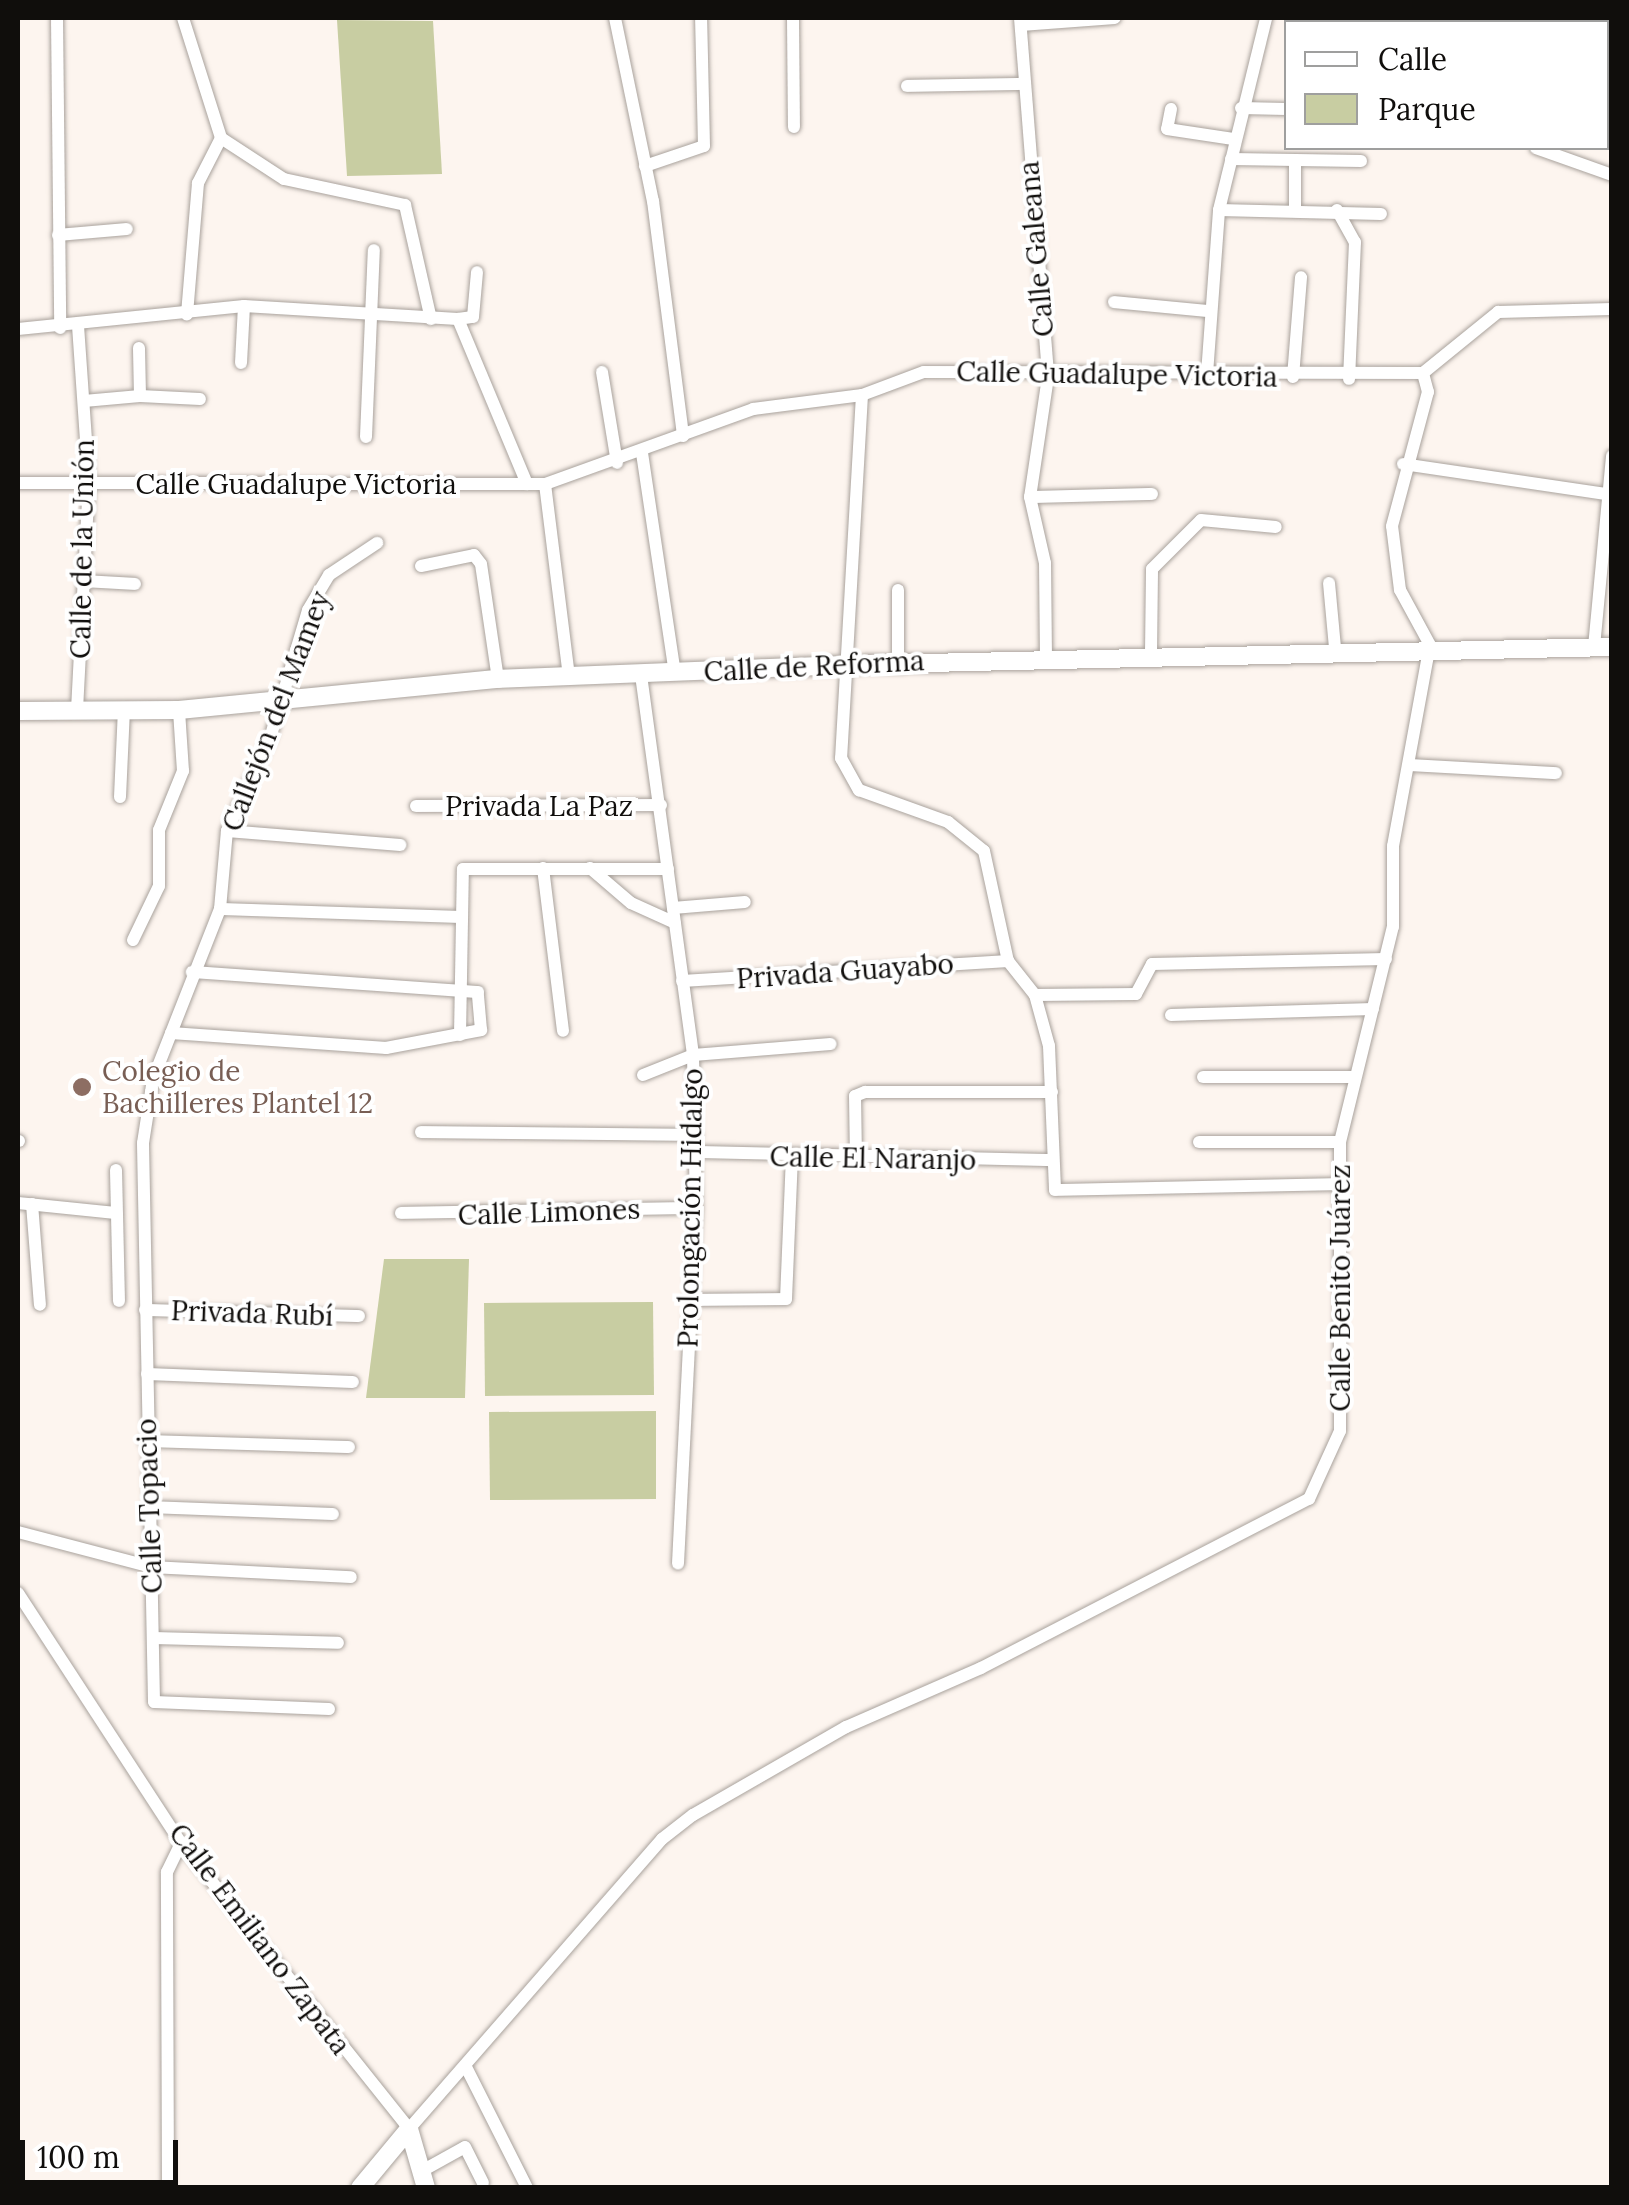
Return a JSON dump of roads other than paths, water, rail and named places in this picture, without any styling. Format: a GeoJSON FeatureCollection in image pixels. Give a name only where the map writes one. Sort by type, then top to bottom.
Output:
{"type":"FeatureCollection","features":[{"type":"Feature","properties":{"kind":"main road","name":"Calle de Reforma"},"geometry":{"type":"LineString","coordinates":[[18,711],[179,710],[277,697],[498,679],[842,664],[1430,645],[1603,647]]}},
{"type":"Feature","properties":{"kind":"main road","name":"Calle Emiliano Zapata"},"geometry":{"type":"LineString","coordinates":[[409,2129],[423,2180]]}},
{"type":"Feature","properties":{"kind":"main road"},"geometry":{"type":"LineString","coordinates":[[360,2188],[409,2129]]}},
{"type":"Feature","properties":{"kind":"street"},"geometry":{"type":"LineString","coordinates":[[57,18],[60,328]]}},
{"type":"Feature","properties":{"kind":"street"},"geometry":{"type":"LineString","coordinates":[[183,18],[221,138],[284,179],[405,205],[431,319]]}},
{"type":"Feature","properties":{"kind":"street"},"geometry":{"type":"LineString","coordinates":[[615,18],[645,166],[683,436]]}},
{"type":"Feature","properties":{"kind":"street"},"geometry":{"type":"LineString","coordinates":[[645,166],[704,146],[701,18]]}},
{"type":"Feature","properties":{"kind":"street"},"geometry":{"type":"LineString","coordinates":[[794,18],[794,128]]}},
{"type":"Feature","properties":{"kind":"street"},"geometry":{"type":"LineString","coordinates":[[1020,21],[1115,18]]}},
{"type":"Feature","properties":{"kind":"street"},"geometry":{"type":"LineString","coordinates":[[1207,374],[1207,311],[1219,210],[1233,139],[1266,18]]}},
{"type":"Feature","properties":{"kind":"street","name":"Calle Galeana"},"geometry":{"type":"LineString","coordinates":[[1020,21],[1048,377],[1030,497],[1044,563],[1046,657]]}},
{"type":"Feature","properties":{"kind":"street"},"geometry":{"type":"LineString","coordinates":[[907,86],[1025,84]]}},
{"type":"Feature","properties":{"kind":"street"},"geometry":{"type":"LineString","coordinates":[[1241,108],[1284,109]]}},
{"type":"Feature","properties":{"kind":"street"},"geometry":{"type":"LineString","coordinates":[[1172,109],[1167,130],[1233,139]]}},
{"type":"Feature","properties":{"kind":"street"},"geometry":{"type":"LineString","coordinates":[[188,315],[198,183],[221,138]]}},
{"type":"Feature","properties":{"kind":"street"},"geometry":{"type":"LineString","coordinates":[[1542,150],[1612,175]]}},
{"type":"Feature","properties":{"kind":"street"},"geometry":{"type":"LineString","coordinates":[[1231,159],[1361,161]]}},
{"type":"Feature","properties":{"kind":"street"},"geometry":{"type":"LineString","coordinates":[[1295,160],[1295,210]]}},
{"type":"Feature","properties":{"kind":"street"},"geometry":{"type":"LineString","coordinates":[[1219,210],[1381,214]]}},
{"type":"Feature","properties":{"kind":"street"},"geometry":{"type":"LineString","coordinates":[[1337,210],[1355,242],[1349,379]]}},
{"type":"Feature","properties":{"kind":"street"},"geometry":{"type":"LineString","coordinates":[[58,235],[127,229]]}},
{"type":"Feature","properties":{"kind":"street"},"geometry":{"type":"LineString","coordinates":[[366,437],[367,318],[374,250]]}},
{"type":"Feature","properties":{"kind":"street"},"geometry":{"type":"LineString","coordinates":[[477,272],[465,318],[527,484]]}},
{"type":"Feature","properties":{"kind":"street"},"geometry":{"type":"LineString","coordinates":[[1293,377],[1301,277]]}},
{"type":"Feature","properties":{"kind":"street"},"geometry":{"type":"LineString","coordinates":[[1114,302],[1207,311]]}},
{"type":"Feature","properties":{"kind":"street"},"geometry":{"type":"LineString","coordinates":[[241,363],[244,306]]}},
{"type":"Feature","properties":{"kind":"street"},"geometry":{"type":"LineString","coordinates":[[18,330],[78,327],[244,306],[367,318],[465,318]]}},
{"type":"Feature","properties":{"kind":"street"},"geometry":{"type":"LineString","coordinates":[[1430,645],[1400,590],[1392,526],[1403,464],[1428,392],[1424,373],[1498,312],[1612,308]]}},
{"type":"Feature","properties":{"kind":"street","name":"Calle de la Unión"},"geometry":{"type":"LineString","coordinates":[[77,710],[89,482],[78,327]]}},
{"type":"Feature","properties":{"kind":"street"},"geometry":{"type":"LineString","coordinates":[[139,348],[140,396]]}},
{"type":"Feature","properties":{"kind":"street"},"geometry":{"type":"LineString","coordinates":[[602,372],[617,464]]}},
{"type":"Feature","properties":{"kind":"street","name":"Calle Guadalupe Victoria"},"geometry":{"type":"LineString","coordinates":[[18,483],[544,484],[617,464],[753,410],[862,394],[924,372],[1349,379],[1424,373]]}},
{"type":"Feature","properties":{"kind":"street"},"geometry":{"type":"LineString","coordinates":[[862,394],[842,664],[848,780],[948,822],[984,851],[1008,961],[1035,995],[1052,1092],[1051,1160],[1055,1190],[1337,1184]]}},
{"type":"Feature","properties":{"kind":"street"},"geometry":{"type":"LineString","coordinates":[[84,401],[140,396],[200,399]]}},
{"type":"Feature","properties":{"kind":"street"},"geometry":{"type":"LineString","coordinates":[[642,454],[675,672]]}},
{"type":"Feature","properties":{"kind":"street"},"geometry":{"type":"LineString","coordinates":[[1603,647],[1612,456]]}},
{"type":"Feature","properties":{"kind":"street"},"geometry":{"type":"LineString","coordinates":[[1403,464],[1608,495]]}},
{"type":"Feature","properties":{"kind":"street"},"geometry":{"type":"LineString","coordinates":[[544,484],[569,676]]}},
{"type":"Feature","properties":{"kind":"street"},"geometry":{"type":"LineString","coordinates":[[1030,497],[1152,494]]}},
{"type":"Feature","properties":{"kind":"street"},"geometry":{"type":"LineString","coordinates":[[1152,653],[1152,569],[1201,520],[1276,527]]}},
{"type":"Feature","properties":{"kind":"street","name":"Callejón del Mamey"},"geometry":{"type":"LineString","coordinates":[[145,1310],[143,1143],[170,1033],[220,909],[228,832],[277,697],[329,574],[377,543]]}},
{"type":"Feature","properties":{"kind":"street"},"geometry":{"type":"LineString","coordinates":[[420,566],[474,556],[481,564],[498,679]]}},
{"type":"Feature","properties":{"kind":"street"},"geometry":{"type":"LineString","coordinates":[[85,581],[135,584]]}},
{"type":"Feature","properties":{"kind":"street"},"geometry":{"type":"LineString","coordinates":[[1329,584],[1335,648]]}},
{"type":"Feature","properties":{"kind":"street"},"geometry":{"type":"LineString","coordinates":[[898,590],[898,662]]}},
{"type":"Feature","properties":{"kind":"street","name":"Calle Benito Juárez"},"geometry":{"type":"LineString","coordinates":[[466,2068],[662,1839],[693,1815],[846,1727],[981,1668],[1309,1498],[1342,1416],[1337,1184],[1340,1142],[1352,1077],[1386,959],[1393,846],[1411,765],[1430,645]]}},
{"type":"Feature","properties":{"kind":"street","name":"Prolongación Hidalgo"},"geometry":{"type":"LineString","coordinates":[[641,674],[692,1056],[696,1135],[696,1208],[678,1564]]}},
{"type":"Feature","properties":{"kind":"street"},"geometry":{"type":"LineString","coordinates":[[120,797],[124,708]]}},
{"type":"Feature","properties":{"kind":"street"},"geometry":{"type":"LineString","coordinates":[[133,940],[159,886],[159,830],[183,771],[179,710]]}},
{"type":"Feature","properties":{"kind":"street"},"geometry":{"type":"LineString","coordinates":[[1411,765],[1556,774]]}},
{"type":"Feature","properties":{"kind":"street","name":"Privada La Paz"},"geometry":{"type":"LineString","coordinates":[[416,806],[661,805]]}},
{"type":"Feature","properties":{"kind":"street"},"geometry":{"type":"LineString","coordinates":[[228,832],[400,845]]}},
{"type":"Feature","properties":{"kind":"street"},"geometry":{"type":"LineString","coordinates":[[543,868],[563,1031]]}},
{"type":"Feature","properties":{"kind":"street"},"geometry":{"type":"LineString","coordinates":[[590,868],[631,904],[675,923]]}},
{"type":"Feature","properties":{"kind":"street"},"geometry":{"type":"LineString","coordinates":[[460,1035],[463,869],[668,869]]}},
{"type":"Feature","properties":{"kind":"street"},"geometry":{"type":"LineString","coordinates":[[673,908],[745,902]]}},
{"type":"Feature","properties":{"kind":"street"},"geometry":{"type":"LineString","coordinates":[[220,909],[462,917]]}},
{"type":"Feature","properties":{"kind":"street"},"geometry":{"type":"LineString","coordinates":[[1035,995],[1136,994],[1152,964],[1386,959]]}},
{"type":"Feature","properties":{"kind":"street","name":"Privada Guayabo"},"geometry":{"type":"LineString","coordinates":[[682,980],[1008,961]]}},
{"type":"Feature","properties":{"kind":"street"},"geometry":{"type":"LineString","coordinates":[[170,1033],[386,1048],[480,1030],[478,992],[192,972]]}},
{"type":"Feature","properties":{"kind":"street"},"geometry":{"type":"LineString","coordinates":[[1171,1015],[1373,1009]]}},
{"type":"Feature","properties":{"kind":"street"},"geometry":{"type":"LineString","coordinates":[[643,1075],[692,1056],[830,1044]]}},
{"type":"Feature","properties":{"kind":"street"},"geometry":{"type":"LineString","coordinates":[[1204,1077],[1352,1077]]}},
{"type":"Feature","properties":{"kind":"street"},"geometry":{"type":"LineString","coordinates":[[856,1159],[855,1096],[865,1092],[1052,1092]]}},
{"type":"Feature","properties":{"kind":"street"},"geometry":{"type":"LineString","coordinates":[[421,1132],[696,1135]]}},
{"type":"Feature","properties":{"kind":"street"},"geometry":{"type":"LineString","coordinates":[[1199,1142],[1340,1142]]}},
{"type":"Feature","properties":{"kind":"street","name":"Calle El Naranjo"},"geometry":{"type":"LineString","coordinates":[[695,1152],[792,1158],[1051,1160]]}},
{"type":"Feature","properties":{"kind":"street"},"geometry":{"type":"LineString","coordinates":[[689,1300],[786,1299],[792,1158]]}},
{"type":"Feature","properties":{"kind":"street"},"geometry":{"type":"LineString","coordinates":[[116,1170],[119,1301]]}},
{"type":"Feature","properties":{"kind":"street"},"geometry":{"type":"LineString","coordinates":[[40,1305],[25,1204],[116,1213]]}},
{"type":"Feature","properties":{"kind":"street","name":"Calle Limones"},"geometry":{"type":"LineString","coordinates":[[401,1213],[696,1208]]}},
{"type":"Feature","properties":{"kind":"street","name":"Privada Rubí"},"geometry":{"type":"LineString","coordinates":[[145,1310],[359,1316]]}},
{"type":"Feature","properties":{"kind":"street","name":"Calle Topacio"},"geometry":{"type":"LineString","coordinates":[[145,1310],[145,1441],[154,1702],[329,1709]]}},
{"type":"Feature","properties":{"kind":"street"},"geometry":{"type":"LineString","coordinates":[[146,1374],[353,1382]]}},
{"type":"Feature","properties":{"kind":"street"},"geometry":{"type":"LineString","coordinates":[[145,1441],[349,1447]]}},
{"type":"Feature","properties":{"kind":"street"},"geometry":{"type":"LineString","coordinates":[[148,1507],[333,1514]]}},
{"type":"Feature","properties":{"kind":"street"},"geometry":{"type":"LineString","coordinates":[[18,1532],[151,1567],[351,1577]]}},
{"type":"Feature","properties":{"kind":"street","name":"Calle Emiliano Zapata"},"geometry":{"type":"LineString","coordinates":[[18,1592],[181,1843],[409,2129]]}},
{"type":"Feature","properties":{"kind":"street"},"geometry":{"type":"LineString","coordinates":[[153,1638],[338,1642]]}},
{"type":"Feature","properties":{"kind":"street"},"geometry":{"type":"LineString","coordinates":[[168,2188],[167,1872],[181,1843]]}},
{"type":"Feature","properties":{"kind":"street"},"geometry":{"type":"LineString","coordinates":[[409,2129],[466,2068],[527,2188]]}},
{"type":"Feature","properties":{"kind":"street"},"geometry":{"type":"LineString","coordinates":[[423,2180],[464,2147],[484,2183]]}},
{"type":"Feature","properties":{"kind":"place","name":"Colegio de Bachilleres Plantel 12"},"geometry":{"type":"Point","coordinates":[82,1087]}}]}
